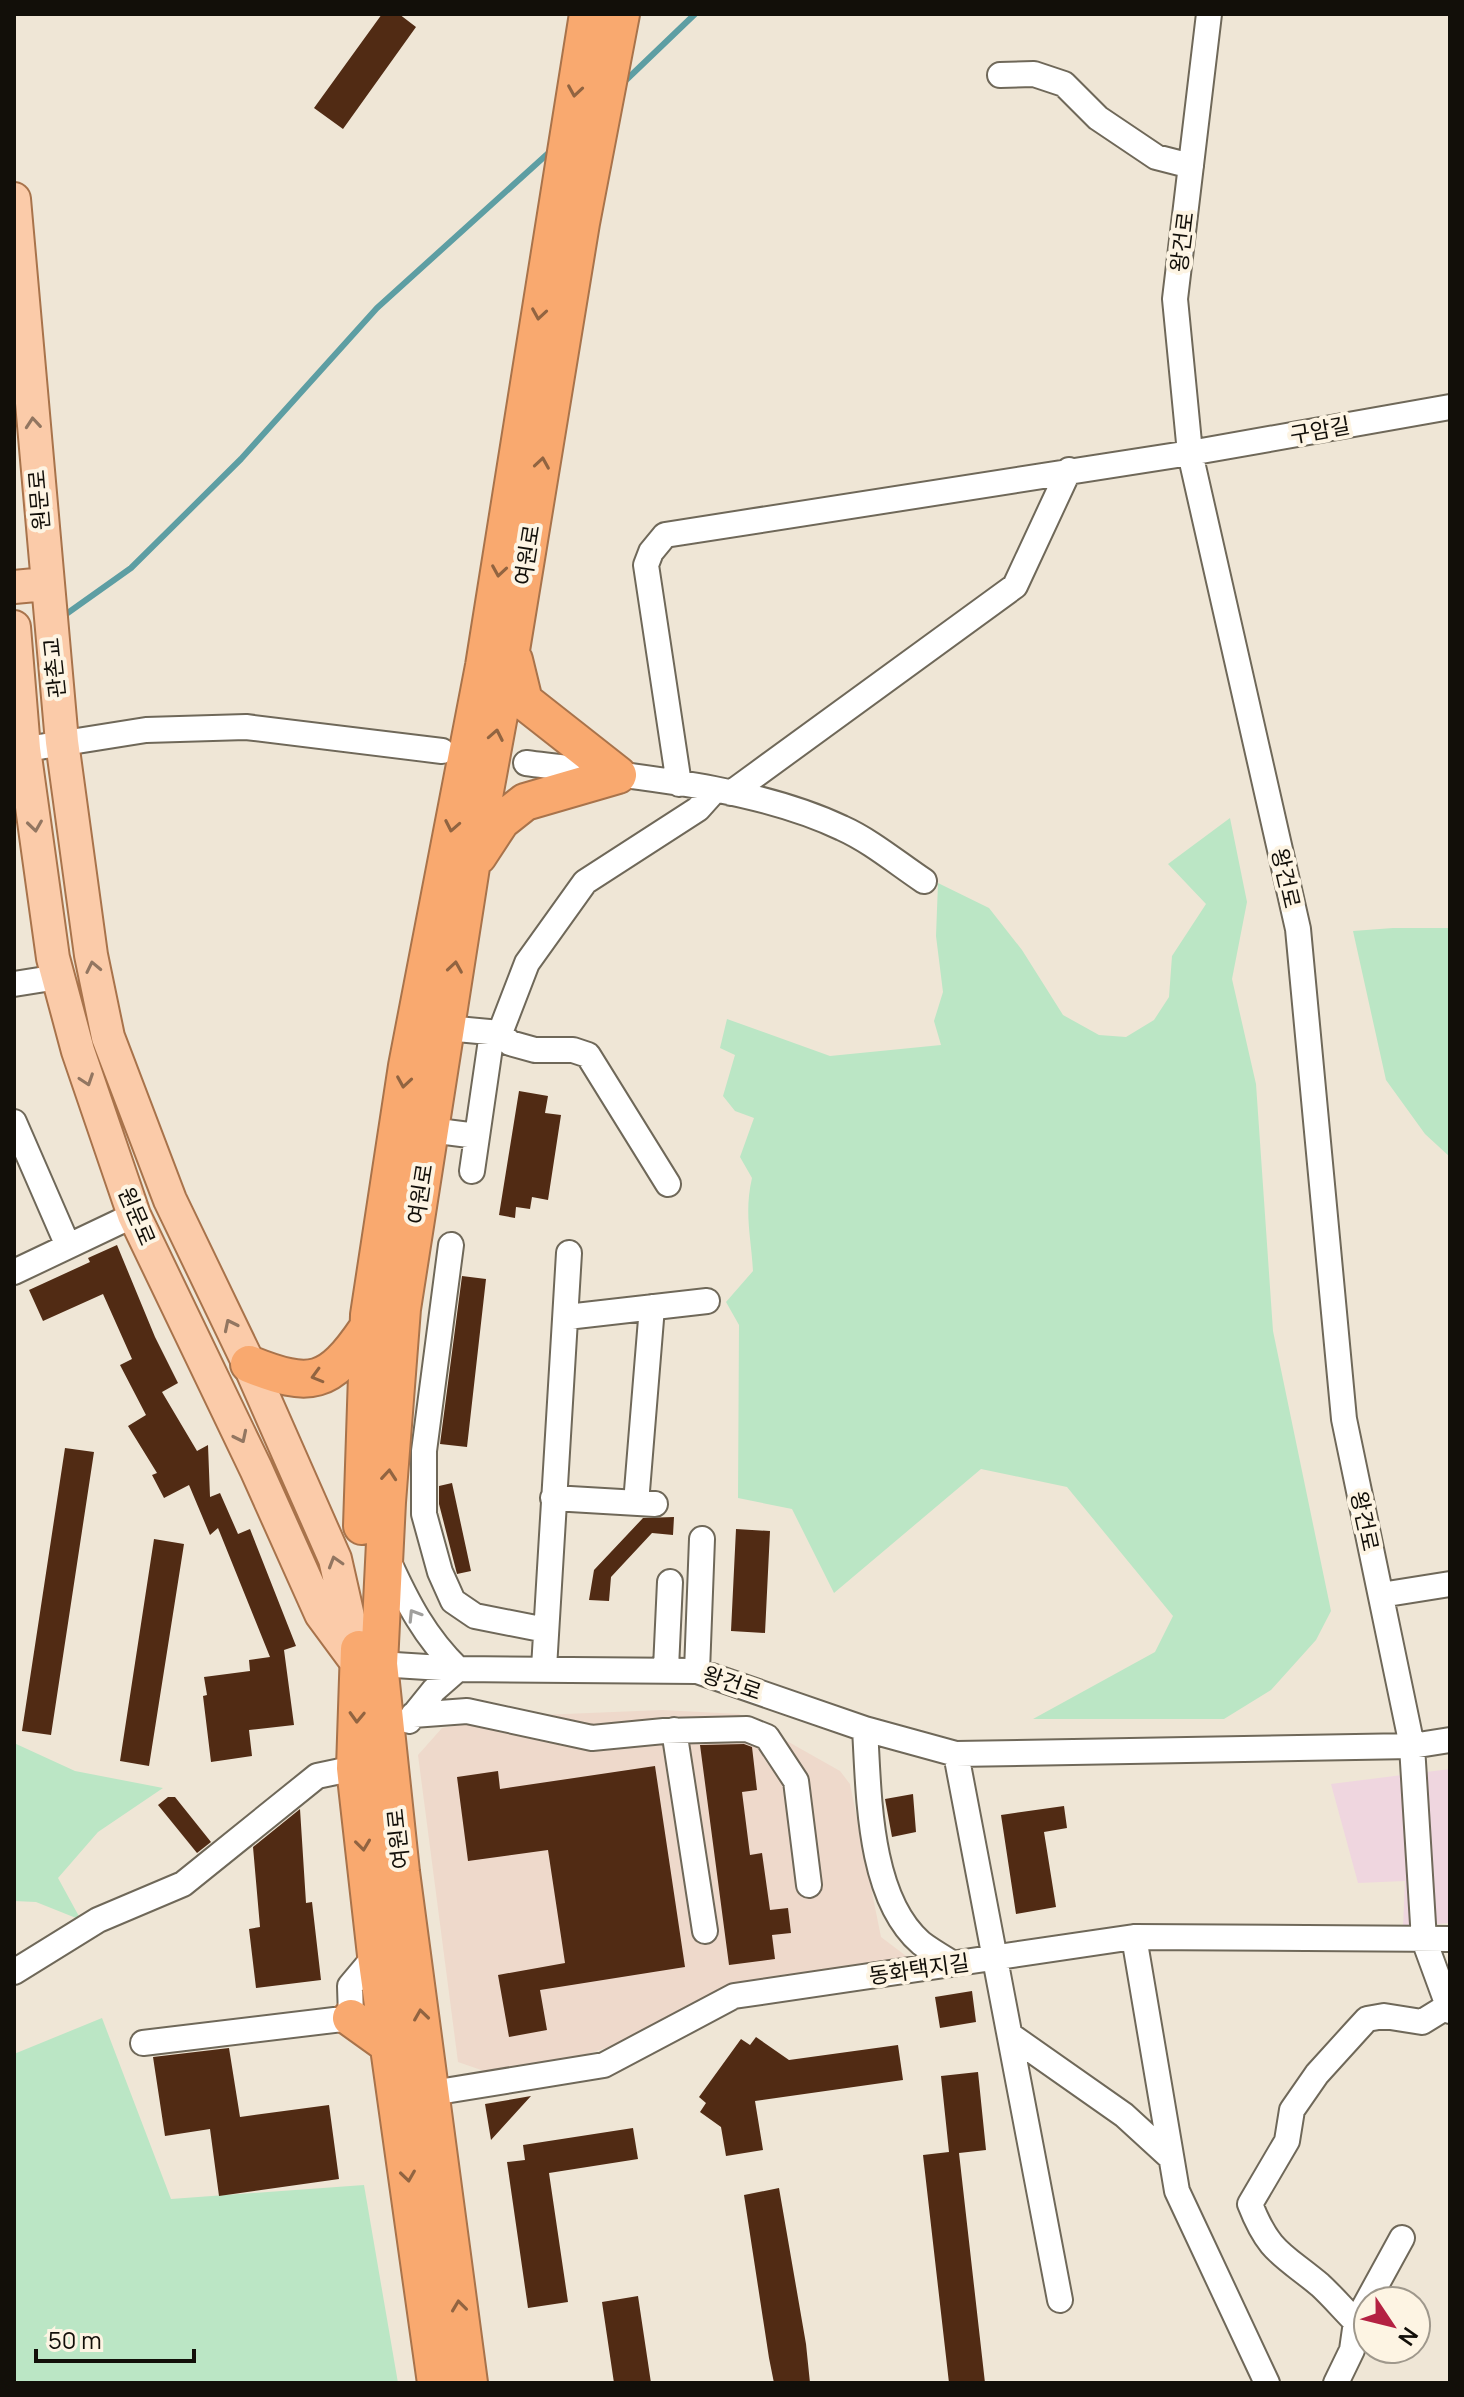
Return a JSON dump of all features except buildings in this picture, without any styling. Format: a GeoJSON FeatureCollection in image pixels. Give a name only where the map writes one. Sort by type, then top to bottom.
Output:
{"type":"FeatureCollection","features":[{"type":"Feature","properties":{"kind":"highway","name":"여원로"},"geometry":{"type":"LineString","coordinates":[[469,2383],[415,2096],[390,2046],[376,1955],[355,1768],[384,1550],[402,1309],[471,867],[511,650],[566,230],[588,14]]}},
{"type":"Feature","properties":{"kind":"highway","name":"여원로"},"geometry":{"type":"LineString","coordinates":[[436,2383],[401,1872],[389,1750],[369,1665],[367,1329],[407,1066],[566,230],[621,14]]}},
{"type":"Feature","properties":{"kind":"highway"},"geometry":{"type":"LineString","coordinates":[[511,650],[524,701],[618,775]]}},
{"type":"Feature","properties":{"kind":"highway"},"geometry":{"type":"LineString","coordinates":[[471,867],[501,821],[525,802],[618,775]]}},
{"type":"Feature","properties":{"kind":"highway"},"geometry":{"type":"LineString","coordinates":[[249,1364],[279,1376],[306,1380],[329,1373],[345,1361],[367,1329]]}},
{"type":"Feature","properties":{"kind":"highway"},"geometry":{"type":"LineString","coordinates":[[351,2018],[390,2046]]}},
{"type":"Feature","properties":{"kind":"main road","name":"원문로"},"geometry":{"type":"LineString","coordinates":[[14,199],[47,597]]}},
{"type":"Feature","properties":{"kind":"main road"},"geometry":{"type":"LineString","coordinates":[[14,587],[47,597]]}},
{"type":"Feature","properties":{"kind":"main road","name":"관촌교"},"geometry":{"type":"LineString","coordinates":[[47,597],[62,734]]}},
{"type":"Feature","properties":{"kind":"main road","name":"관촌교"},"geometry":{"type":"LineString","coordinates":[[14,627],[20,743]]}},
{"type":"Feature","properties":{"kind":"main road","name":"원문로"},"geometry":{"type":"LineString","coordinates":[[62,734],[91,955],[108,1037],[170,1200],[249,1364],[335,1559],[369,1665]]}},
{"type":"Feature","properties":{"kind":"main road","name":"원문로"},"geometry":{"type":"LineString","coordinates":[[20,743],[58,977],[78,1051],[134,1215],[256,1469],[321,1614],[369,1665]]}},
{"type":"Feature","properties":{"kind":"main road"},"geometry":{"type":"LineString","coordinates":[[134,1215],[170,1200]]}},
{"type":"Feature","properties":{"kind":"street","name":"왕건로"},"geometry":{"type":"LineString","coordinates":[[1209,14],[1175,316],[1190,453],[1298,929],[1344,1419],[1412,1746]]}},
{"type":"Feature","properties":{"kind":"street"},"geometry":{"type":"LineString","coordinates":[[1000,75],[1034,74],[1064,84],[1098,118],[1156,157],[1191,166]]}},
{"type":"Feature","properties":{"kind":"street","name":"구암길"},"geometry":{"type":"LineString","coordinates":[[679,784],[646,565],[651,552],[665,535],[1190,453],[1450,407]]}},
{"type":"Feature","properties":{"kind":"street"},"geometry":{"type":"LineString","coordinates":[[472,1171],[496,1033],[527,963],[585,882],[723,792],[1015,586],[1069,470]]}},
{"type":"Feature","properties":{"kind":"street"},"geometry":{"type":"LineString","coordinates":[[20,743],[62,734],[246,727],[442,751]]}},
{"type":"Feature","properties":{"kind":"street"},"geometry":{"type":"LineString","coordinates":[[526,763],[723,792],[843,828],[924,881]]}},
{"type":"Feature","properties":{"kind":"street"},"geometry":{"type":"LineString","coordinates":[[14,984],[58,977]]}},
{"type":"Feature","properties":{"kind":"street"},"geometry":{"type":"LineString","coordinates":[[446,1028],[496,1033],[510,1043],[535,1050],[573,1050],[588,1055],[668,1184]]}},
{"type":"Feature","properties":{"kind":"street"},"geometry":{"type":"LineString","coordinates":[[14,1122],[68,1246]]}},
{"type":"Feature","properties":{"kind":"street"},"geometry":{"type":"LineString","coordinates":[[430,1130],[477,1136]]}},
{"type":"Feature","properties":{"kind":"street"},"geometry":{"type":"LineString","coordinates":[[14,1272],[134,1215]]}},
{"type":"Feature","properties":{"kind":"street"},"geometry":{"type":"LineString","coordinates":[[451,1245],[424,1451],[424,1514],[440,1572],[453,1601],[475,1616],[546,1630]]}},
{"type":"Feature","properties":{"kind":"street"},"geometry":{"type":"LineString","coordinates":[[544,1668],[569,1253]]}},
{"type":"Feature","properties":{"kind":"street"},"geometry":{"type":"LineString","coordinates":[[567,1317],[707,1301]]}},
{"type":"Feature","properties":{"kind":"street"},"geometry":{"type":"LineString","coordinates":[[553,1498],[645,1503],[652,1307]]}},
{"type":"Feature","properties":{"kind":"street"},"geometry":{"type":"LineString","coordinates":[[697,1671],[702,1539]]}},
{"type":"Feature","properties":{"kind":"street"},"geometry":{"type":"LineString","coordinates":[[384,1550],[410,1611],[437,1649],[458,1669],[413,1715],[389,1750]]}},
{"type":"Feature","properties":{"kind":"street"},"geometry":{"type":"LineString","coordinates":[[666,1668],[670,1582]]}},
{"type":"Feature","properties":{"kind":"street"},"geometry":{"type":"LineString","coordinates":[[1381,1595],[1450,1584]]}},
{"type":"Feature","properties":{"kind":"street","name":"왕건로"},"geometry":{"type":"LineString","coordinates":[[369,1665],[458,1669],[666,1668],[697,1671],[865,1729],[956,1754],[1412,1746],[1450,1740]]}},
{"type":"Feature","properties":{"kind":"street"},"geometry":{"type":"LineString","coordinates":[[413,1715],[467,1711],[592,1738],[674,1730],[747,1729],[767,1737],[796,1781],[809,1885]]}},
{"type":"Feature","properties":{"kind":"street"},"geometry":{"type":"LineString","coordinates":[[865,1729],[871,1824],[892,1904],[919,1941],[952,1963]]}},
{"type":"Feature","properties":{"kind":"street"},"geometry":{"type":"LineString","coordinates":[[674,1730],[705,1931]]}},
{"type":"Feature","properties":{"kind":"street"},"geometry":{"type":"LineString","coordinates":[[1352,2318],[1321,2286],[1280,2257],[1261,2232],[1250,2204],[1287,2141],[1292,2110],[1317,2074],[1367,2019],[1384,2016],[1422,2022],[1449,2009],[1424,1940],[1412,1746]]}},
{"type":"Feature","properties":{"kind":"street"},"geometry":{"type":"LineString","coordinates":[[956,1754],[1060,2300]]}},
{"type":"Feature","properties":{"kind":"street"},"geometry":{"type":"LineString","coordinates":[[14,1972],[98,1920],[183,1884],[317,1776],[355,1768]]}},
{"type":"Feature","properties":{"kind":"street"},"geometry":{"type":"LineString","coordinates":[[1134,1937],[1177,2191],[1267,2383]]}},
{"type":"Feature","properties":{"kind":"street","name":"동화택지길"},"geometry":{"type":"LineString","coordinates":[[415,2096],[604,2065],[734,1996],[1134,1937],[1450,1939]]}},
{"type":"Feature","properties":{"kind":"street"},"geometry":{"type":"LineString","coordinates":[[143,2043],[351,2018],[350,1986],[376,1955]]}},
{"type":"Feature","properties":{"kind":"street"},"geometry":{"type":"LineString","coordinates":[[1010,2035],[1124,2115],[1171,2158]]}},
{"type":"Feature","properties":{"kind":"street"},"geometry":{"type":"LineString","coordinates":[[1376,2285],[1402,2238]]}},
{"type":"Feature","properties":{"kind":"street"},"geometry":{"type":"LineString","coordinates":[[1336,2383],[1352,2350]]}},
{"type":"Feature","properties":{"kind":"shaded area"},"geometry":{"type":"Polygon","coordinates":[[[662,1710],[739,1714],[840,1771],[850,1784],[881,1937],[914,1962],[739,1984],[696,2001],[645,2035],[548,2067],[484,2071],[458,2062],[418,1755],[442,1728],[516,1716],[662,1710]]]}},
{"type":"Feature","properties":{"kind":"shaded area"},"geometry":{"type":"Polygon","coordinates":[[[1450,1769],[1450,1923],[1403,1927],[1405,1881],[1358,1883],[1331,1784],[1450,1769]]]}},
{"type":"Feature","properties":{"kind":"green space"},"geometry":{"type":"Polygon","coordinates":[[[1230,818],[1247,902],[1232,979],[1256,1084],[1273,1331],[1331,1611],[1316,1640],[1271,1690],[1224,1719],[1033,1719],[1155,1652],[1173,1616],[1067,1487],[981,1469],[834,1593],[792,1509],[738,1498],[739,1325],[726,1302],[753,1271],[748,1214],[752,1178],[740,1157],[754,1118],[735,1111],[723,1096],[735,1055],[720,1048],[727,1019],[830,1056],[941,1045],[934,1021],[943,992],[936,936],[938,883],[989,908],[1022,950],[1063,1015],[1099,1035],[1126,1037],[1154,1020],[1169,997],[1172,956],[1206,904],[1168,864],[1230,818]]]}},
{"type":"Feature","properties":{"kind":"green space"},"geometry":{"type":"Polygon","coordinates":[[[1450,928],[1450,1157],[1425,1134],[1386,1080],[1353,931],[1450,928]]]}},
{"type":"Feature","properties":{"kind":"green space"},"geometry":{"type":"Polygon","coordinates":[[[14,1743],[75,1771],[163,1788],[98,1832],[58,1878],[81,1920],[36,1902],[14,1901],[14,1743]]]}},
{"type":"Feature","properties":{"kind":"green space"},"geometry":{"type":"Polygon","coordinates":[[[102,2018],[171,2199],[364,2185],[398,2383],[14,2383],[14,2054],[102,2018]]]}},
{"type":"Feature","properties":{"kind":"waterway"},"geometry":{"type":"LineString","coordinates":[[623,83],[695,14]]}},
{"type":"Feature","properties":{"kind":"waterway"},"geometry":{"type":"LineString","coordinates":[[62,617],[131,568],[241,459],[377,308],[554,148]]}}]}
